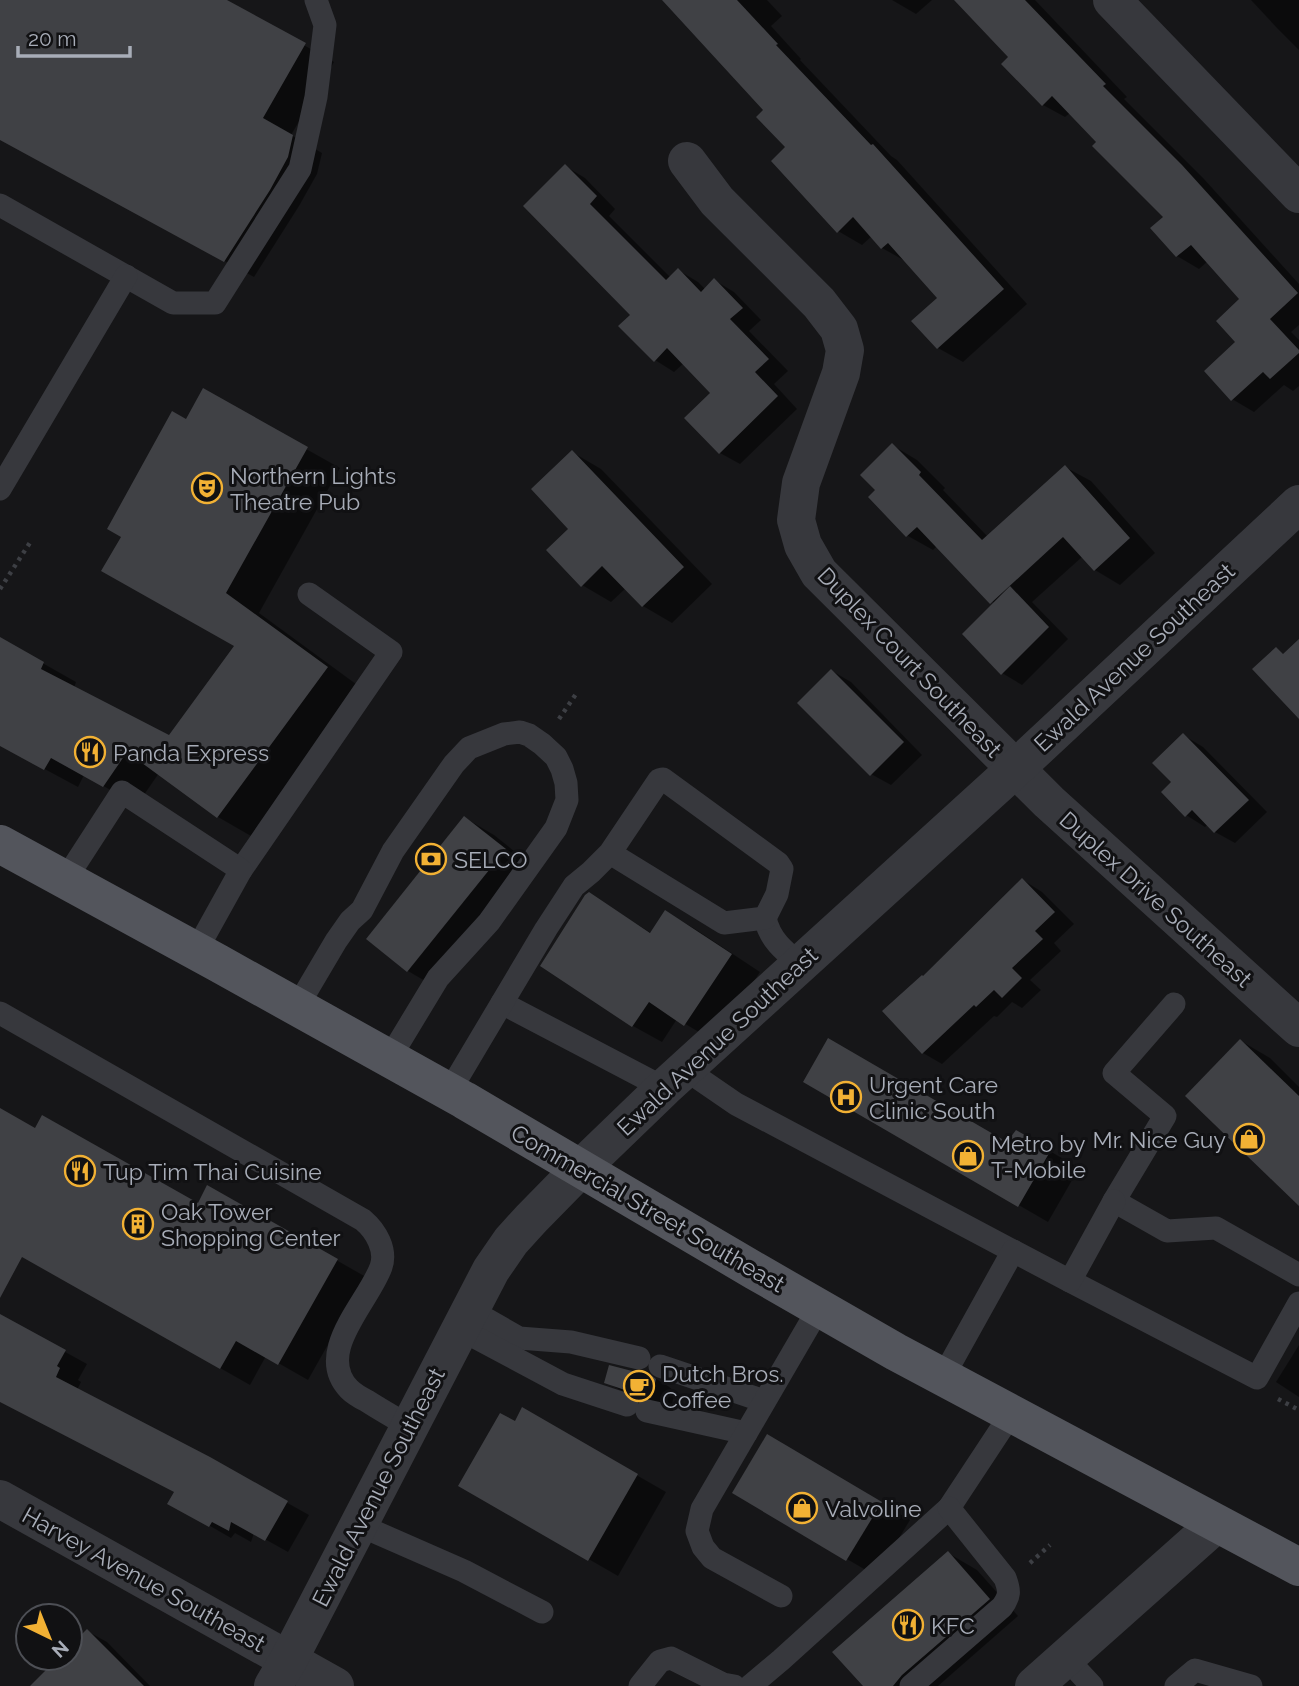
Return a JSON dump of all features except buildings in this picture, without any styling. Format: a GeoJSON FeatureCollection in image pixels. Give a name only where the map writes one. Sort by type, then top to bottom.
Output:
{"type":"FeatureCollection","features":[{"type":"Feature","properties":{"kind":"main road","name":"Commercial Street Southeast"},"geometry":{"type":"LineString","coordinates":[[0,844],[389,1059],[819,1308],[1011,1414],[1299,1567]]}},
{"type":"Feature","properties":{"kind":"street"},"geometry":{"type":"LineString","coordinates":[[1112,0],[1299,194]]}},
{"type":"Feature","properties":{"kind":"street","name":"Duplex Court Southeast"},"geometry":{"type":"LineString","coordinates":[[687,161],[717,201],[819,303],[839,329],[845,349],[841,373],[801,483],[796,520],[803,545],[819,573],[1015,769]]}},
{"type":"Feature","properties":{"kind":"street","name":"Ewald Avenue Southeast"},"geometry":{"type":"LineString","coordinates":[[281,1672],[491,1270],[511,1241],[580,1168],[675,1078],[1015,769],[1299,504]]}},
{"type":"Feature","properties":{"kind":"street","name":"Duplex Drive Southeast"},"geometry":{"type":"LineString","coordinates":[[1015,769],[1299,1028]]}},
{"type":"Feature","properties":{"kind":"street","name":"Harvey Avenue Southeast"},"geometry":{"type":"LineString","coordinates":[[0,1499],[281,1672],[335,1686]]}},
{"type":"Feature","properties":{"kind":"street"},"geometry":{"type":"LineString","coordinates":[[1034,1686],[1216,1524]]}},
{"type":"Feature","properties":{"kind":"lane"},"geometry":{"type":"LineString","coordinates":[[0,205],[173,303],[215,303],[300,169],[316,97],[324,25],[316,1]]}},
{"type":"Feature","properties":{"kind":"lane"},"geometry":{"type":"LineString","coordinates":[[0,489],[126,276]]}},
{"type":"Feature","properties":{"kind":"lane"},"geometry":{"type":"LineString","coordinates":[[197,951],[241,870],[391,652],[309,594]]}},
{"type":"Feature","properties":{"kind":"lane"},"geometry":{"type":"LineString","coordinates":[[297,1007],[336,941],[350,921],[362,910],[393,851],[454,764],[469,748],[504,734],[520,732],[529,735],[556,757],[562,769],[567,800],[556,828],[489,922],[438,978],[389,1059]]}},
{"type":"Feature","properties":{"kind":"lane"},"geometry":{"type":"LineString","coordinates":[[449,1093],[546,929],[577,884],[610,853],[659,780],[663,779],[778,863],[782,869],[777,894],[765,918],[767,928],[777,944],[800,964]]}},
{"type":"Feature","properties":{"kind":"lane"},"geometry":{"type":"LineString","coordinates":[[65,880],[122,792],[241,870]]}},
{"type":"Feature","properties":{"kind":"lane"},"geometry":{"type":"LineString","coordinates":[[610,853],[724,923],[765,918]]}},
{"type":"Feature","properties":{"kind":"lane"},"geometry":{"type":"LineString","coordinates":[[502,1003],[736,1104],[1257,1378],[1299,1303]]}},
{"type":"Feature","properties":{"kind":"lane"},"geometry":{"type":"LineString","coordinates":[[1070,1281],[1114,1201],[1166,1116],[1114,1073],[1174,1004]]}},
{"type":"Feature","properties":{"kind":"lane"},"geometry":{"type":"LineString","coordinates":[[0,1013],[372,1227],[382,1252],[381,1266],[342,1339],[338,1359],[340,1376],[350,1391],[409,1426]]}},
{"type":"Feature","properties":{"kind":"lane"},"geometry":{"type":"LineString","coordinates":[[1114,1201],[1167,1231],[1216,1228],[1299,1275]]}},
{"type":"Feature","properties":{"kind":"lane"},"geometry":{"type":"LineString","coordinates":[[943,1377],[1013,1251]]}},
{"type":"Feature","properties":{"kind":"lane"},"geometry":{"type":"LineString","coordinates":[[780,1596],[712,1558],[703,1547],[697,1531],[702,1509],[819,1308]]}},
{"type":"Feature","properties":{"kind":"lane"},"geometry":{"type":"LineString","coordinates":[[465,1319],[519,1338],[571,1342],[650,1362],[764,1401]]}},
{"type":"Feature","properties":{"kind":"lane"},"geometry":{"type":"LineString","coordinates":[[465,1319],[563,1384],[637,1408],[746,1433]]}},
{"type":"Feature","properties":{"kind":"lane"},"geometry":{"type":"LineString","coordinates":[[750,1686],[949,1508],[1011,1414]]}},
{"type":"Feature","properties":{"kind":"lane"},"geometry":{"type":"LineString","coordinates":[[911,1686],[1009,1597],[1010,1589],[1005,1578],[949,1508]]}},
{"type":"Feature","properties":{"kind":"lane"},"geometry":{"type":"LineString","coordinates":[[359,1525],[464,1571],[542,1612]]}},
{"type":"Feature","properties":{"kind":"lane"},"geometry":{"type":"LineString","coordinates":[[640,1686],[660,1661],[671,1658],[723,1684],[734,1686]]}},
{"type":"Feature","properties":{"kind":"lane"},"geometry":{"type":"LineString","coordinates":[[1066,1658],[1092,1686]]}},
{"type":"Feature","properties":{"kind":"lane"},"geometry":{"type":"LineString","coordinates":[[781,1660],[782,1686]]}},
{"type":"Feature","properties":{"kind":"lane"},"geometry":{"type":"LineString","coordinates":[[1177,1686],[1195,1670],[1251,1686]]}},
{"type":"Feature","properties":{"kind":"path"},"geometry":{"type":"LineString","coordinates":[[0,589],[31,541]]}},
{"type":"Feature","properties":{"kind":"place","name":"Northern Lights Theatre Pub"},"geometry":{"type":"Point","coordinates":[207,488]}},
{"type":"Feature","properties":{"kind":"place","name":"Panda Express"},"geometry":{"type":"Point","coordinates":[90,752]}},
{"type":"Feature","properties":{"kind":"place","name":"SELCO"},"geometry":{"type":"Point","coordinates":[431,859]}},
{"type":"Feature","properties":{"kind":"place","name":"Urgent Care Clinic South"},"geometry":{"type":"Point","coordinates":[846,1097]}},
{"type":"Feature","properties":{"kind":"place","name":"Mr. Nice Guy"},"geometry":{"type":"Point","coordinates":[1249,1139]}},
{"type":"Feature","properties":{"kind":"place","name":"Metro by T-Mobile"},"geometry":{"type":"Point","coordinates":[968,1156]}},
{"type":"Feature","properties":{"kind":"place","name":"Tup Tim Thai Cuisine"},"geometry":{"type":"Point","coordinates":[80,1171]}},
{"type":"Feature","properties":{"kind":"place","name":"Oak Tower Shopping Center"},"geometry":{"type":"Point","coordinates":[138,1224]}},
{"type":"Feature","properties":{"kind":"place","name":"Dutch Bros. Coffee"},"geometry":{"type":"Point","coordinates":[639,1386]}},
{"type":"Feature","properties":{"kind":"place","name":"Valvoline"},"geometry":{"type":"Point","coordinates":[802,1508]}},
{"type":"Feature","properties":{"kind":"place","name":"KFC"},"geometry":{"type":"Point","coordinates":[908,1625]}}]}
